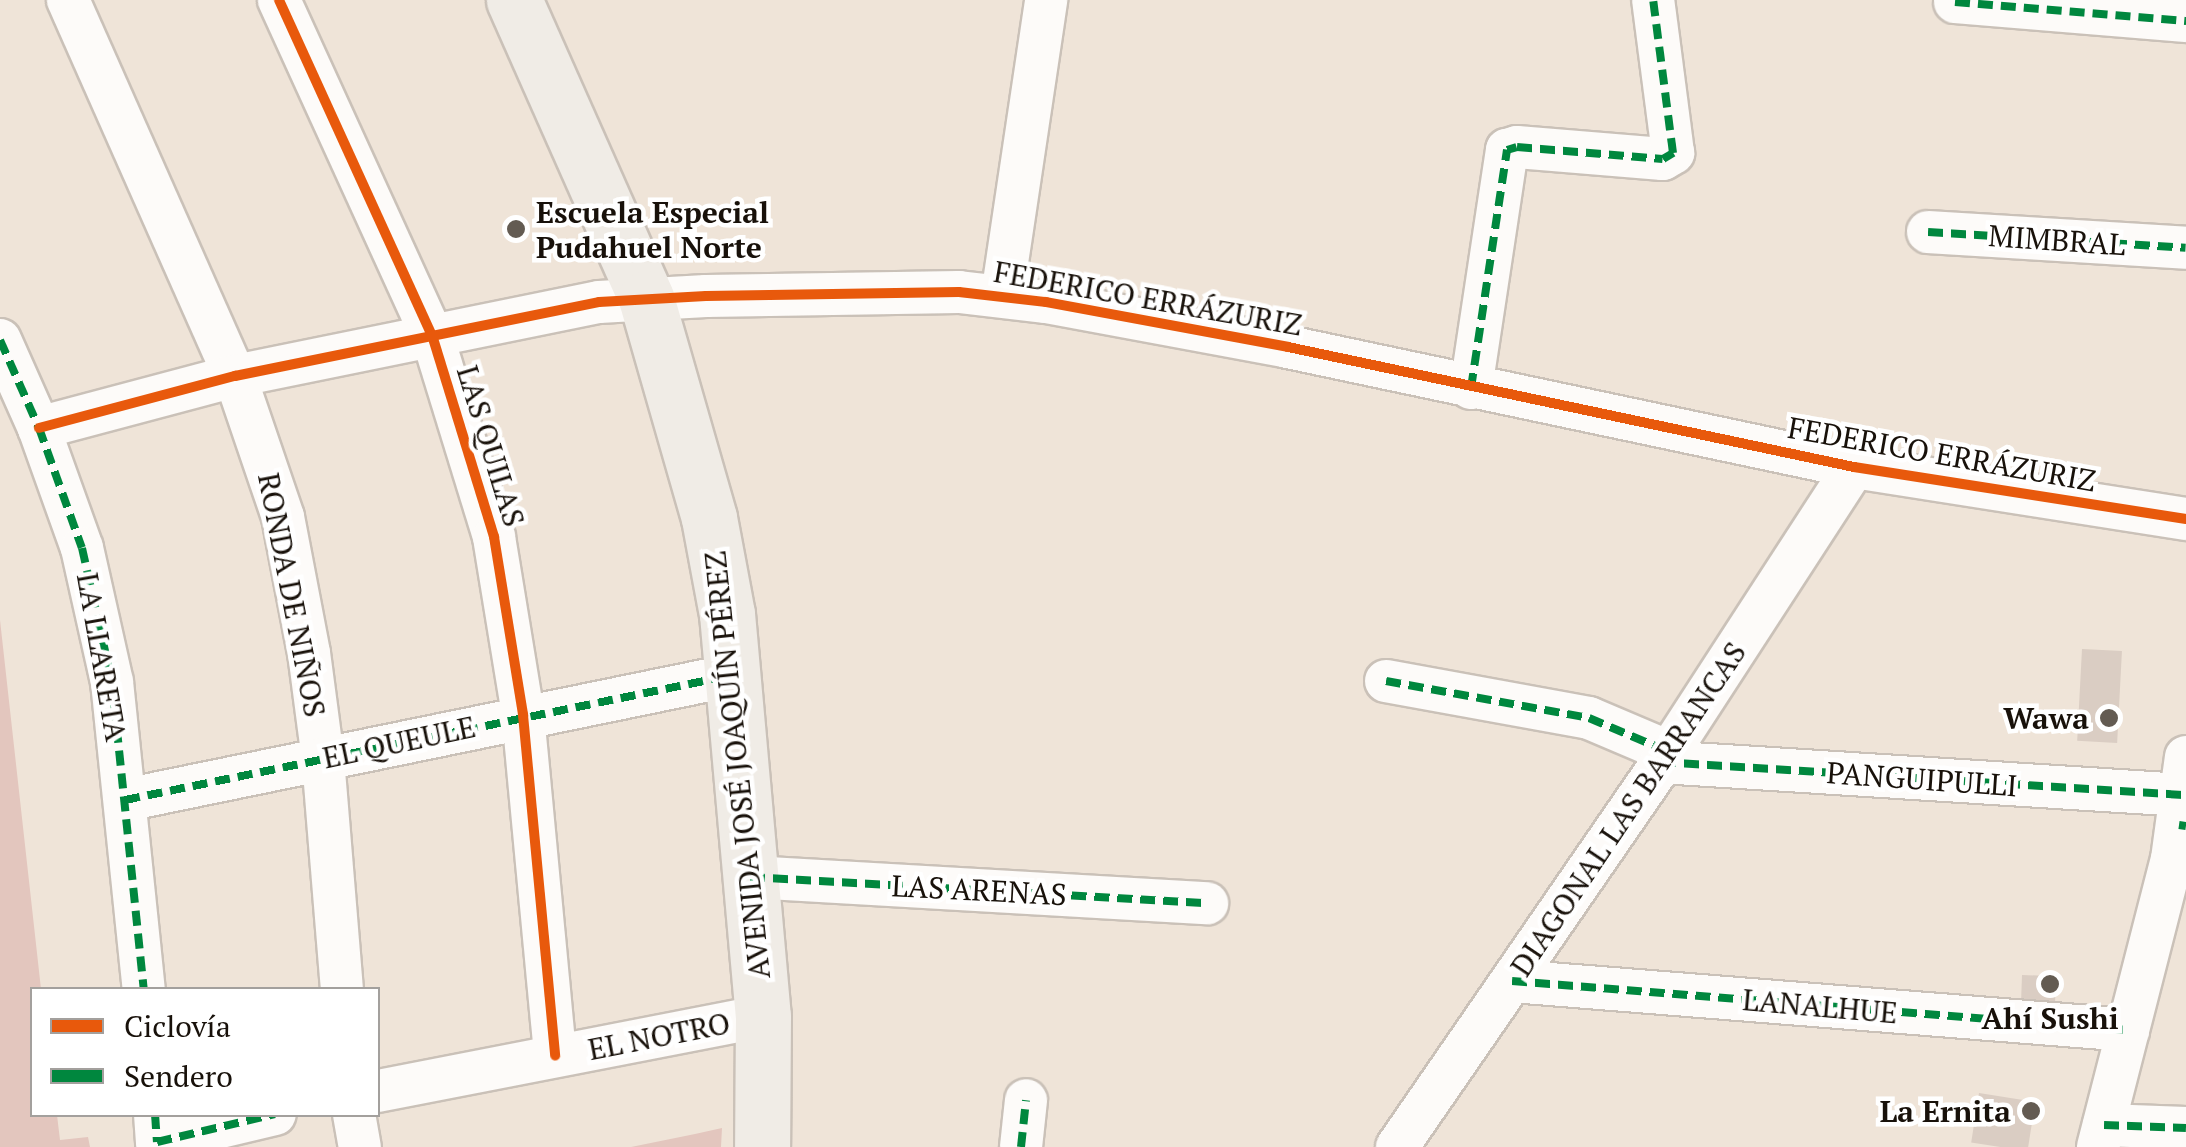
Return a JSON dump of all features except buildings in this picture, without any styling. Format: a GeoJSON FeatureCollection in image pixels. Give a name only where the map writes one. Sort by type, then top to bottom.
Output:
{"type":"FeatureCollection","features":[{"type":"Feature","properties":{"kind":"main road","name":"AVENIDA JOSÉ JOAQUÍN PÉREZ"},"geometry":{"type":"LineString","coordinates":[[514,0],[646,298],[698,468],[728,614],[763,1016],[762,1147]]}},
{"type":"Feature","properties":{"kind":"street","name":"RONDA DE NIÑOS"},"geometry":{"type":"LineString","coordinates":[[68,0],[236,376],[283,517],[309,653],[323,759],[342,987]]}},
{"type":"Feature","properties":{"kind":"street","name":"LAS QUILAS"},"geometry":{"type":"LineString","coordinates":[[279,0],[432,335],[494,537],[523,714],[555,1056]]}},
{"type":"Feature","properties":{"kind":"street"},"geometry":{"type":"LineString","coordinates":[[1002,296],[1046,0]]}},
{"type":"Feature","properties":{"kind":"street"},"geometry":{"type":"LineString","coordinates":[[1471,388],[1507,150],[1517,147],[1664,159],[1673,153],[1653,0]]}},
{"type":"Feature","properties":{"kind":"street"},"geometry":{"type":"LineString","coordinates":[[1956,2],[2186,21]]}},
{"type":"Feature","properties":{"kind":"street","name":"MIMBRAL"},"geometry":{"type":"LineString","coordinates":[[1928,232],[2186,248]]}},
{"type":"Feature","properties":{"kind":"street","name":"FEDERICO ERRÁZURIZ"},"geometry":{"type":"LineString","coordinates":[[39,428],[236,376],[432,335],[646,298],[959,292],[1002,296],[1288,347],[1854,467],[2186,519]]}},
{"type":"Feature","properties":{"kind":"street","name":"LA LLARETA"},"geometry":{"type":"LineString","coordinates":[[0,340],[39,428],[82,548],[112,682],[144,987]]}},
{"type":"Feature","properties":{"kind":"street","name":"DIAGONAL LAS BARRANCAS"},"geometry":{"type":"LineString","coordinates":[[1397,1147],[1665,757],[1854,467]]}},
{"type":"Feature","properties":{"kind":"street","name":"EL QUEULE"},"geometry":{"type":"LineString","coordinates":[[125,800],[523,714],[733,675]]}},
{"type":"Feature","properties":{"kind":"street","name":"PANGUIPULLI"},"geometry":{"type":"LineString","coordinates":[[1386,681],[1588,718],[1665,757],[2183,801]]}},
{"type":"Feature","properties":{"kind":"street"},"geometry":{"type":"LineString","coordinates":[[2183,801],[2101,1136],[2186,1128]]}},
{"type":"Feature","properties":{"kind":"street","name":"LAS ARENAS"},"geometry":{"type":"LineString","coordinates":[[750,877],[1207,903]]}},
{"type":"Feature","properties":{"kind":"street","name":"LANALHUE"},"geometry":{"type":"LineString","coordinates":[[1512,981],[2128,1030]]}},
{"type":"Feature","properties":{"kind":"street","name":"EL NOTRO"},"geometry":{"type":"LineString","coordinates":[[380,1091],[763,1016]]}},
{"type":"Feature","properties":{"kind":"street"},"geometry":{"type":"LineString","coordinates":[[1021,1147],[1026,1100]]}},
{"type":"Feature","properties":{"kind":"street"},"geometry":{"type":"LineString","coordinates":[[156,1128],[249,1117]]}},
{"type":"Feature","properties":{"kind":"street"},"geometry":{"type":"LineString","coordinates":[[355,1117],[360,1147]]}},
{"type":"Feature","properties":{"kind":"shaded area"},"geometry":{"type":"Polygon","coordinates":[[[0,620],[41,987],[30,987],[30,1117],[57,1117],[60,1140],[88,1137],[90,1147],[0,1147],[0,620]]]}},
{"type":"Feature","properties":{"kind":"shaded area"},"geometry":{"type":"Polygon","coordinates":[[[722,1128],[721,1147],[631,1147],[695,1134],[722,1128]]]}},
{"type":"Feature","properties":{"kind":"marked path"},"geometry":{"type":"LineString","coordinates":[[1471,388],[1507,150],[1517,147],[1663,159],[1673,153],[1653,0]]}},
{"type":"Feature","properties":{"kind":"marked path"},"geometry":{"type":"LineString","coordinates":[[1955,2],[2186,21]]}},
{"type":"Feature","properties":{"kind":"marked path"},"geometry":{"type":"LineString","coordinates":[[1928,232],[2186,248]]}},
{"type":"Feature","properties":{"kind":"marked path"},"geometry":{"type":"LineString","coordinates":[[0,340],[39,428],[82,548],[112,682],[144,987]]}},
{"type":"Feature","properties":{"kind":"marked path"},"geometry":{"type":"LineString","coordinates":[[125,800],[733,675]]}},
{"type":"Feature","properties":{"kind":"marked path"},"geometry":{"type":"LineString","coordinates":[[1386,681],[1589,718],[1669,752]]}},
{"type":"Feature","properties":{"kind":"marked path"},"geometry":{"type":"LineString","coordinates":[[1661,762],[2183,795]]}},
{"type":"Feature","properties":{"kind":"marked path"},"geometry":{"type":"LineString","coordinates":[[2179,825],[2186,826]]}},
{"type":"Feature","properties":{"kind":"marked path"},"geometry":{"type":"LineString","coordinates":[[750,877],[1207,903]]}},
{"type":"Feature","properties":{"kind":"marked path"},"geometry":{"type":"LineString","coordinates":[[1512,981],[2128,1030]]}},
{"type":"Feature","properties":{"kind":"marked path"},"geometry":{"type":"LineString","coordinates":[[1021,1147],[1026,1100]]}},
{"type":"Feature","properties":{"kind":"marked path"},"geometry":{"type":"LineString","coordinates":[[155,1117],[157,1142],[262,1117]]}},
{"type":"Feature","properties":{"kind":"marked path"},"geometry":{"type":"LineString","coordinates":[[2104,1125],[2186,1128]]}},
{"type":"Feature","properties":{"kind":"cycle path"},"geometry":{"type":"LineString","coordinates":[[279,0],[432,335],[494,537],[523,715],[555,1056]]}},
{"type":"Feature","properties":{"kind":"cycle path"},"geometry":{"type":"LineString","coordinates":[[39,428],[235,376],[599,302],[706,296],[959,292],[1046,302],[1288,347],[1854,467],[2186,519]]}},
{"type":"Feature","properties":{"kind":"place","name":"Escuela Especial Pudahuel Norte"},"geometry":{"type":"Point","coordinates":[516,229]}},
{"type":"Feature","properties":{"kind":"place","name":"Wawa"},"geometry":{"type":"Point","coordinates":[2109,718]}},
{"type":"Feature","properties":{"kind":"place","name":"Ahí Sushi"},"geometry":{"type":"Point","coordinates":[2050,984]}},
{"type":"Feature","properties":{"kind":"place","name":"La Ernita"},"geometry":{"type":"Point","coordinates":[2031,1111]}}]}
